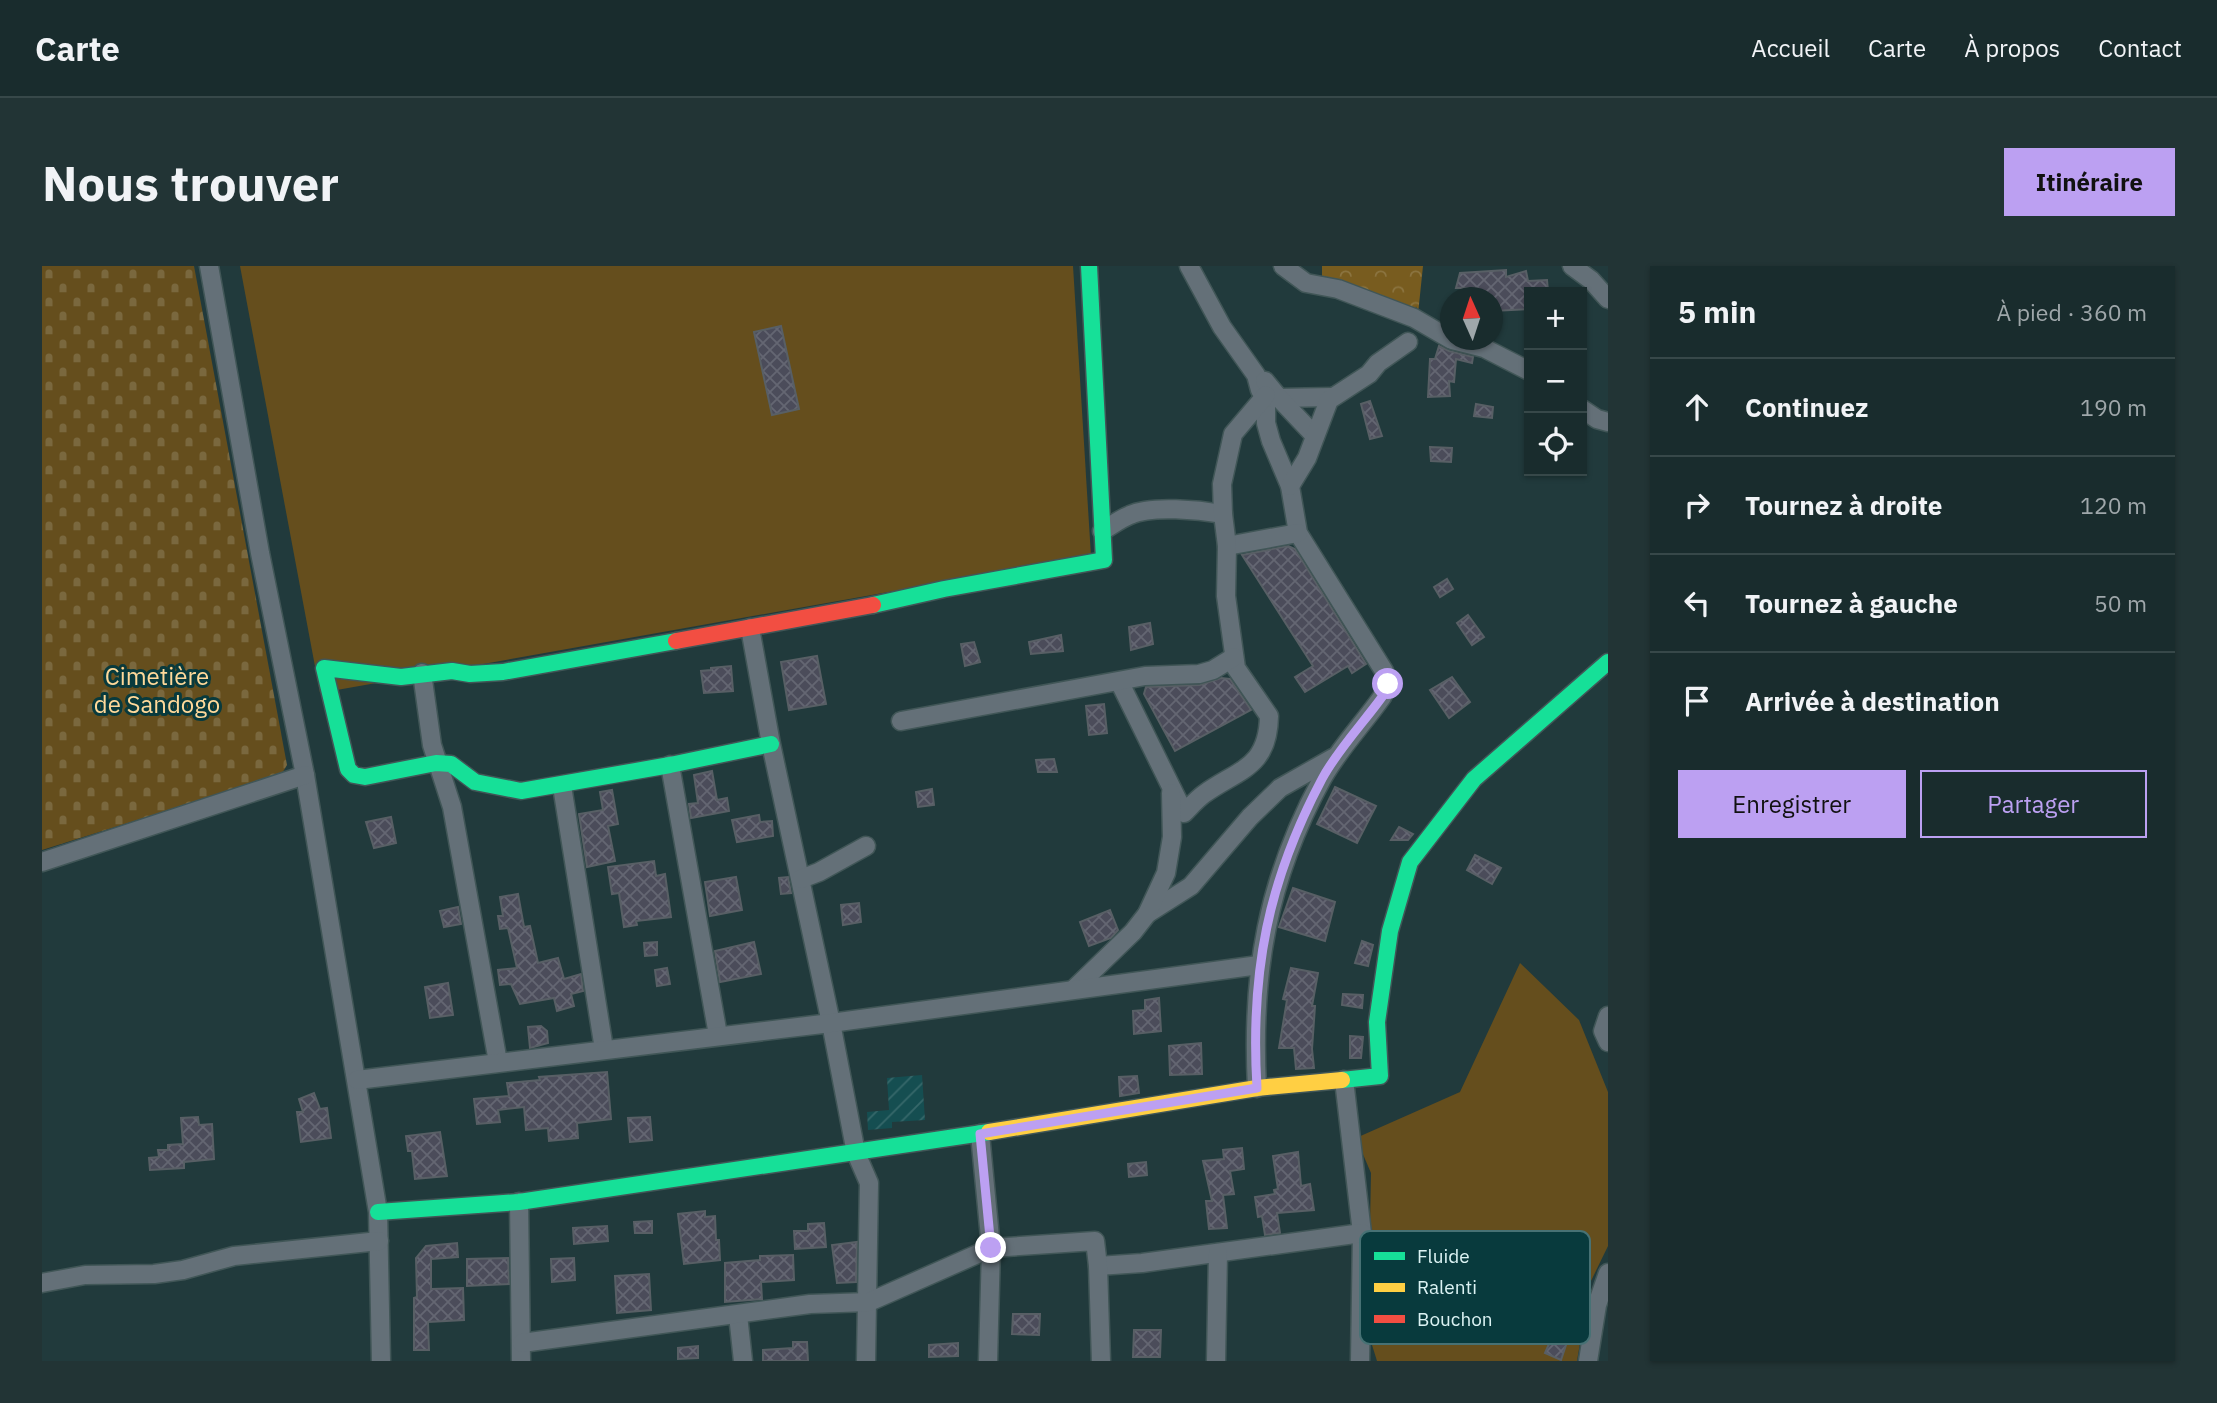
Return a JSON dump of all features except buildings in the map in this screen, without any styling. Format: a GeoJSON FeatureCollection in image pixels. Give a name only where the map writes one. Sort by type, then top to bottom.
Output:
{"type":"FeatureCollection","features":[{"type":"Feature","properties":{"kind":"street"},"geometry":{"type":"LineString","coordinates":[[209,266],[260,553],[305,775],[378,1212],[380,1361]]}},
{"type":"Feature","properties":{"kind":"street"},"geometry":{"type":"LineString","coordinates":[[771,744],[562,786],[521,791],[475,782],[451,764],[436,763],[365,777],[354,775],[348,769],[324,668],[392,677],[422,673],[503,672],[1104,561],[1090,266]]}},
{"type":"Feature","properties":{"kind":"street"},"geometry":{"type":"LineString","coordinates":[[1189,266],[1222,327],[1256,375],[1260,390],[1315,436]]}},
{"type":"Feature","properties":{"kind":"street"},"geometry":{"type":"LineString","coordinates":[[1283,266],[1306,283],[1338,289],[1414,318],[1440,333]]}},
{"type":"Feature","properties":{"kind":"street"},"geometry":{"type":"LineString","coordinates":[[1572,266],[1591,280],[1608,299]]}},
{"type":"Feature","properties":{"kind":"street"},"geometry":{"type":"LineString","coordinates":[[1290,486],[1307,458],[1325,406],[1332,397],[1369,374],[1378,363],[1408,342]]}},
{"type":"Feature","properties":{"kind":"street"},"geometry":{"type":"LineString","coordinates":[[1488,350],[1524,369]]}},
{"type":"Feature","properties":{"kind":"street"},"geometry":{"type":"LineString","coordinates":[[1257,1088],[1255,1059],[1259,965],[1269,908],[1288,849],[1323,776],[1382,697],[1388,684],[1384,671],[1298,533],[1290,486],[1266,423],[1271,397]]}},
{"type":"Feature","properties":{"kind":"street"},"geometry":{"type":"LineString","coordinates":[[1120,683],[1184,813],[1203,794],[1247,768],[1265,743],[1269,716],[1236,668],[1226,596],[1227,546],[1222,484],[1233,433],[1271,397],[1332,397]]}},
{"type":"Feature","properties":{"kind":"street"},"geometry":{"type":"LineString","coordinates":[[1587,412],[1608,422]]}},
{"type":"Feature","properties":{"kind":"street"},"geometry":{"type":"LineString","coordinates":[[1102,531],[1130,514],[1142,511],[1203,510],[1223,514]]}},
{"type":"Feature","properties":{"kind":"street"},"geometry":{"type":"LineString","coordinates":[[1227,546],[1298,533]]}},
{"type":"Feature","properties":{"kind":"street"},"geometry":{"type":"LineString","coordinates":[[750,628],[771,744],[801,878],[856,1153],[869,1182],[866,1361]]}},
{"type":"Feature","properties":{"kind":"street"},"geometry":{"type":"LineString","coordinates":[[901,721],[1146,677],[1199,674],[1213,670],[1234,657]]}},
{"type":"Feature","properties":{"kind":"street"},"geometry":{"type":"LineString","coordinates":[[378,1212],[519,1202],[980,1134],[1257,1088],[1380,1076],[1377,1022],[1390,931],[1410,862],[1475,779],[1608,662]]}},
{"type":"Feature","properties":{"kind":"street"},"geometry":{"type":"LineString","coordinates":[[422,673],[436,763],[452,807],[498,1062]]}},
{"type":"Feature","properties":{"kind":"street"},"geometry":{"type":"LineString","coordinates":[[1147,914],[1191,886],[1250,817],[1280,788],[1339,755]]}},
{"type":"Feature","properties":{"kind":"street"},"geometry":{"type":"LineString","coordinates":[[670,765],[718,1035]]}},
{"type":"Feature","properties":{"kind":"street"},"geometry":{"type":"LineString","coordinates":[[42,862],[305,775]]}},
{"type":"Feature","properties":{"kind":"street"},"geometry":{"type":"LineString","coordinates":[[562,786],[604,1049]]}},
{"type":"Feature","properties":{"kind":"street"},"geometry":{"type":"LineString","coordinates":[[1074,989],[1133,932],[1147,914],[1166,873],[1172,838],[1171,786]]}},
{"type":"Feature","properties":{"kind":"street"},"geometry":{"type":"LineString","coordinates":[[801,878],[819,872],[866,846]]}},
{"type":"Feature","properties":{"kind":"street"},"geometry":{"type":"LineString","coordinates":[[357,1080],[831,1023],[1259,965]]}},
{"type":"Feature","properties":{"kind":"street"},"geometry":{"type":"LineString","coordinates":[[1608,1017],[1603,1031],[1608,1042]]}},
{"type":"Feature","properties":{"kind":"street"},"geometry":{"type":"LineString","coordinates":[[1344,1080],[1362,1231]]}},
{"type":"Feature","properties":{"kind":"street"},"geometry":{"type":"LineString","coordinates":[[980,1134],[991,1248],[988,1361]]}},
{"type":"Feature","properties":{"kind":"street"},"geometry":{"type":"LineString","coordinates":[[519,1202],[522,1361]]}},
{"type":"Feature","properties":{"kind":"street"},"geometry":{"type":"LineString","coordinates":[[1098,1266],[1360,1233]]}},
{"type":"Feature","properties":{"kind":"street"},"geometry":{"type":"LineString","coordinates":[[42,1283],[85,1275],[155,1274],[183,1270],[234,1256],[379,1241]]}},
{"type":"Feature","properties":{"kind":"street"},"geometry":{"type":"LineString","coordinates":[[522,1343],[810,1304],[869,1303],[991,1248],[1096,1241],[1101,1361]]}},
{"type":"Feature","properties":{"kind":"street"},"geometry":{"type":"LineString","coordinates":[[1216,1361],[1218,1253]]}},
{"type":"Feature","properties":{"kind":"street"},"geometry":{"type":"LineString","coordinates":[[1588,1361],[1597,1305],[1608,1273]]}},
{"type":"Feature","properties":{"kind":"street"},"geometry":{"type":"LineString","coordinates":[[738,1315],[743,1361]]}},
{"type":"Feature","properties":{"kind":"shaded area"},"geometry":{"type":"Polygon","coordinates":[[[922,1075],[925,1120],[892,1122],[892,1128],[868,1130],[867,1112],[889,1110],[887,1078],[922,1075]]]}},
{"type":"Feature","properties":{"kind":"green space","name":"Cimetière de Sandogo"},"geometry":{"type":"Polygon","coordinates":[[[42,266],[194,266],[287,765],[281,775],[42,850],[42,266]]]}},
{"type":"Feature","properties":{"kind":"green space"},"geometry":{"type":"Polygon","coordinates":[[[240,266],[1073,266],[1091,556],[320,693],[240,266]]]}},
{"type":"Feature","properties":{"kind":"green space"},"geometry":{"type":"Polygon","coordinates":[[[1322,266],[1423,266],[1418,314],[1416,306],[1414,318],[1322,285],[1322,266]]]}},
{"type":"Feature","properties":{"kind":"green space"},"geometry":{"type":"Polygon","coordinates":[[[1520,963],[1579,1020],[1608,1092],[1608,1246],[1590,1283],[1590,1231],[1370,1231],[1371,1173],[1356,1138],[1460,1092],[1520,963]]]}},
{"type":"Feature","properties":{"kind":"green space"},"geometry":{"type":"Polygon","coordinates":[[[1372,1344],[1580,1344],[1577,1361],[1377,1361],[1372,1344]]]}},
{"type":"Feature","properties":{"kind":"traffic: fast"},"geometry":{"type":"LineString","coordinates":[[873,605],[944,589],[1104,560],[1089,266]]}},
{"type":"Feature","properties":{"kind":"traffic: fast"},"geometry":{"type":"LineString","coordinates":[[676,641],[503,672],[470,674],[452,671],[401,677],[324,668],[348,769],[354,775],[365,777],[436,763],[451,764],[475,782],[521,791],[771,744]]}},
{"type":"Feature","properties":{"kind":"traffic: fast"},"geometry":{"type":"LineString","coordinates":[[1342,1080],[1380,1076],[1377,1022],[1390,931],[1410,862],[1474,779],[1608,662]]}},
{"type":"Feature","properties":{"kind":"traffic: fast"},"geometry":{"type":"LineString","coordinates":[[378,1212],[519,1202],[989,1132]]}},
{"type":"Feature","properties":{"kind":"traffic: slow"},"geometry":{"type":"LineString","coordinates":[[989,1132],[1257,1088],[1342,1080]]}},
{"type":"Feature","properties":{"kind":"traffic: jam"},"geometry":{"type":"LineString","coordinates":[[676,641],[873,605]]}},
{"type":"Feature","properties":{"kind":"route"},"geometry":{"type":"LineString","coordinates":[[991,1248],[980,1134],[1257,1088],[1255,1059],[1259,965],[1269,908],[1288,849],[1323,776],[1382,697],[1388,684]]}}]}
